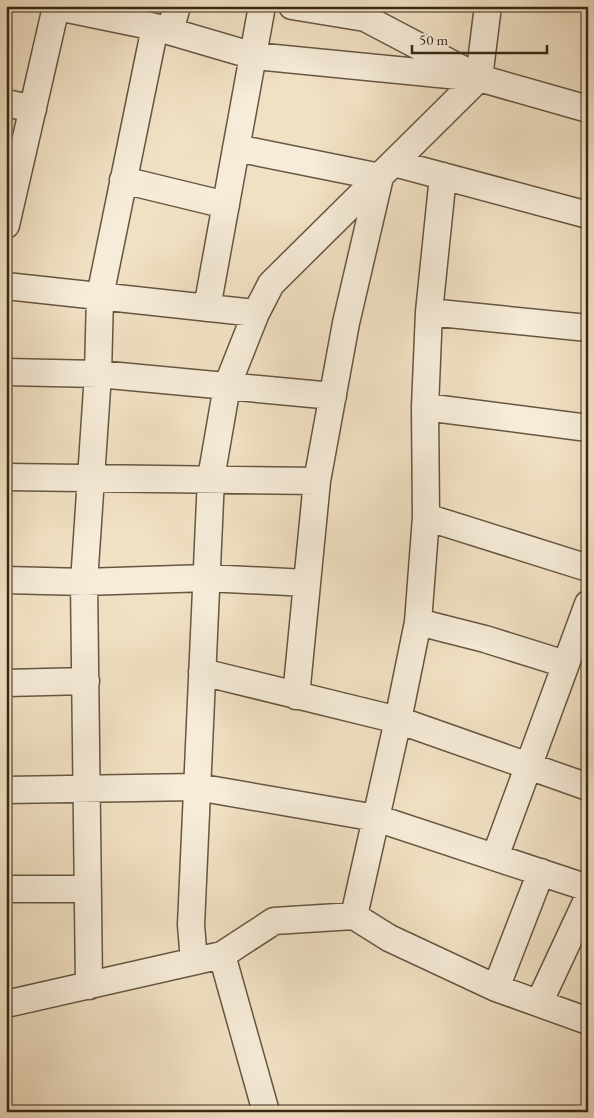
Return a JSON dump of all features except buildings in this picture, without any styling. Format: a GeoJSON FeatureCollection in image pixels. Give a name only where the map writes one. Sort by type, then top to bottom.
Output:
{"type":"FeatureCollection","features":[{"type":"Feature","properties":{"kind":"street"},"geometry":{"type":"LineString","coordinates":[[89,986],[84,582],[98,374],[100,296],[123,180],[162,29],[177,6]]}},
{"type":"Feature","properties":{"kind":"street"},"geometry":{"type":"LineString","coordinates":[[207,308],[262,6]]}},
{"type":"Feature","properties":{"kind":"street"},"geometry":{"type":"LineString","coordinates":[[292,6],[369,12],[479,78]]}},
{"type":"Feature","properties":{"kind":"street"},"geometry":{"type":"LineString","coordinates":[[194,961],[191,925],[211,478],[227,386],[256,313],[271,284],[479,78],[488,6]]}},
{"type":"Feature","properties":{"kind":"street"},"geometry":{"type":"LineString","coordinates":[[8,214],[33,109],[65,8],[162,29],[254,56],[479,78],[588,109]]}},
{"type":"Feature","properties":{"kind":"street"},"geometry":{"type":"LineString","coordinates":[[6,103],[33,109]]}},
{"type":"Feature","properties":{"kind":"street"},"geometry":{"type":"LineString","coordinates":[[236,148],[387,170],[443,176],[588,215]]}},
{"type":"Feature","properties":{"kind":"street"},"geometry":{"type":"LineString","coordinates":[[296,696],[317,481],[346,323],[387,170]]}},
{"type":"Feature","properties":{"kind":"street"},"geometry":{"type":"LineString","coordinates":[[354,916],[418,622],[426,517],[425,407],[429,312],[443,176]]}},
{"type":"Feature","properties":{"kind":"street"},"geometry":{"type":"LineString","coordinates":[[123,180],[226,205]]}},
{"type":"Feature","properties":{"kind":"street"},"geometry":{"type":"LineString","coordinates":[[6,286],[256,313]]}},
{"type":"Feature","properties":{"kind":"street"},"geometry":{"type":"LineString","coordinates":[[429,312],[588,328]]}},
{"type":"Feature","properties":{"kind":"street"},"geometry":{"type":"LineString","coordinates":[[6,372],[98,374],[332,396]]}},
{"type":"Feature","properties":{"kind":"street"},"geometry":{"type":"LineString","coordinates":[[425,407],[588,428]]}},
{"type":"Feature","properties":{"kind":"street"},"geometry":{"type":"LineString","coordinates":[[6,477],[211,478],[317,481]]}},
{"type":"Feature","properties":{"kind":"street"},"geometry":{"type":"LineString","coordinates":[[426,517],[588,568]]}},
{"type":"Feature","properties":{"kind":"street"},"geometry":{"type":"LineString","coordinates":[[6,580],[84,582],[207,578],[307,583]]}},
{"type":"Feature","properties":{"kind":"street"},"geometry":{"type":"LineString","coordinates":[[494,857],[588,604]]}},
{"type":"Feature","properties":{"kind":"street"},"geometry":{"type":"LineString","coordinates":[[418,622],[485,639],[566,664]]}},
{"type":"Feature","properties":{"kind":"street"},"geometry":{"type":"LineString","coordinates":[[202,672],[398,720],[588,788]]}},
{"type":"Feature","properties":{"kind":"street"},"geometry":{"type":"LineString","coordinates":[[6,683],[86,681]]}},
{"type":"Feature","properties":{"kind":"street"},"geometry":{"type":"LineString","coordinates":[[6,790],[197,787],[376,818],[588,888]]}},
{"type":"Feature","properties":{"kind":"street"},"geometry":{"type":"LineString","coordinates":[[496,988],[541,872]]}},
{"type":"Feature","properties":{"kind":"street"},"geometry":{"type":"LineString","coordinates":[[6,889],[88,889]]}},
{"type":"Feature","properties":{"kind":"street"},"geometry":{"type":"LineString","coordinates":[[539,1003],[588,898]]}},
{"type":"Feature","properties":{"kind":"street"},"geometry":{"type":"LineString","coordinates":[[6,1004],[222,955],[274,921],[354,916],[390,938],[496,988],[588,1021]]}},
{"type":"Feature","properties":{"kind":"street"},"geometry":{"type":"LineString","coordinates":[[222,955],[266,1112]]}}]}
